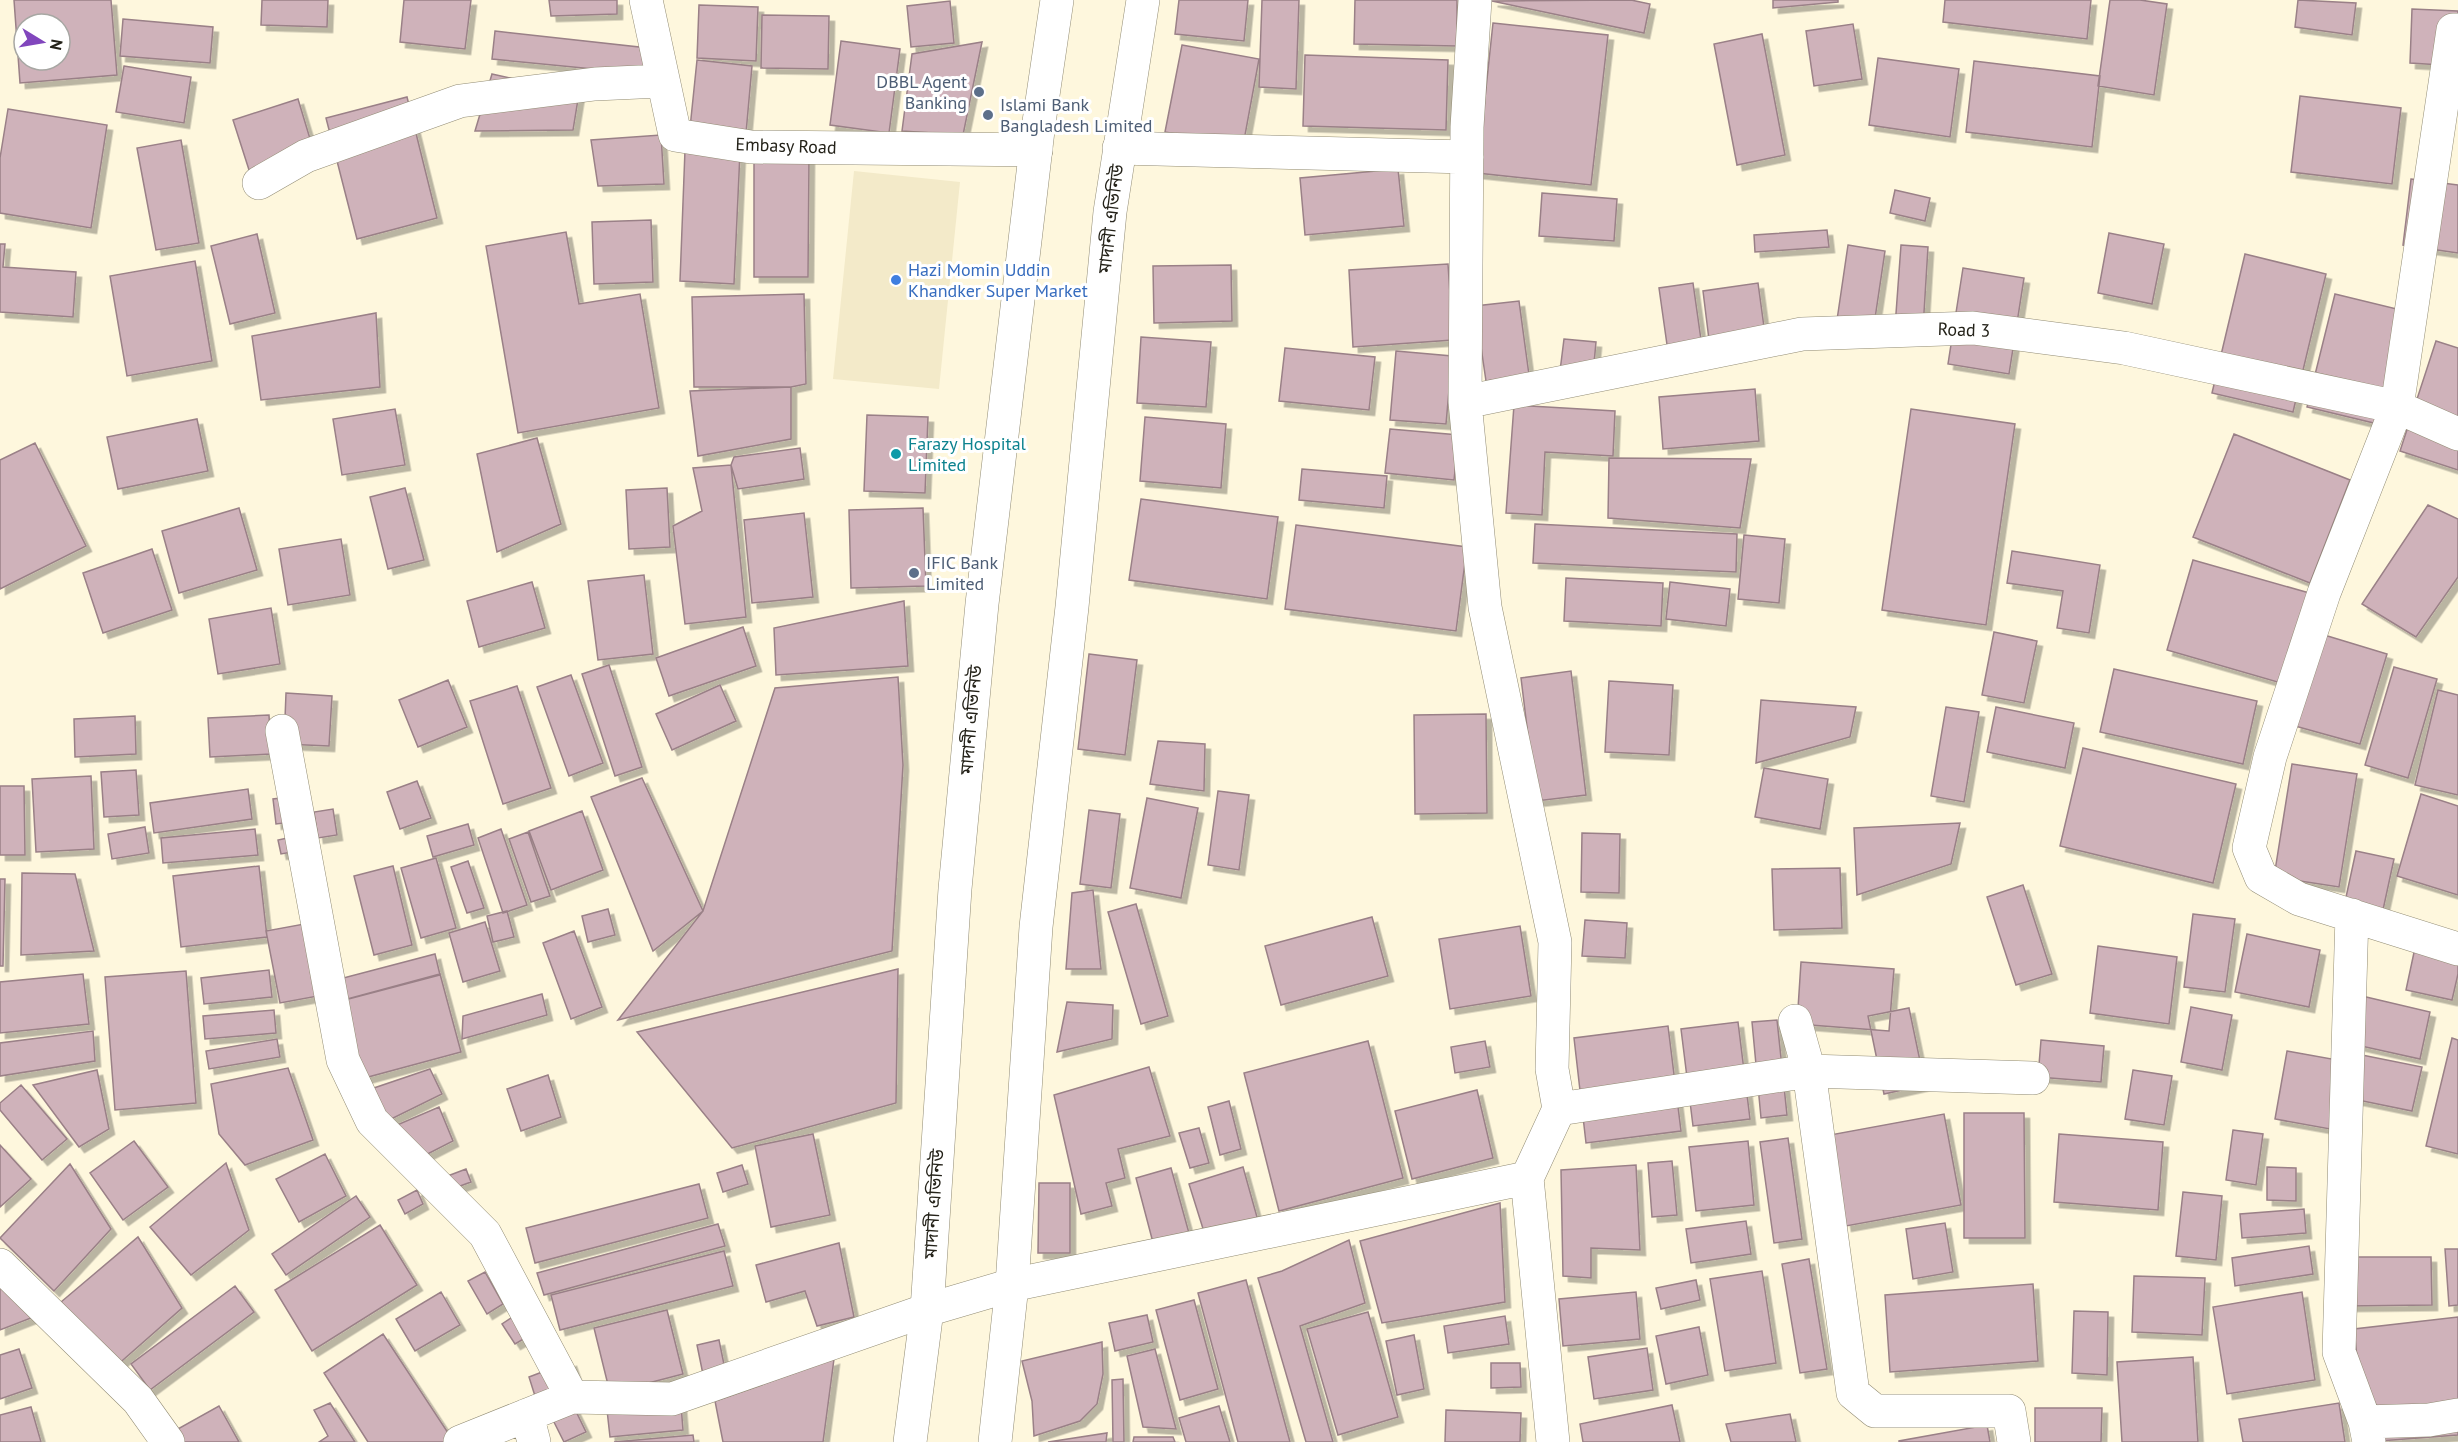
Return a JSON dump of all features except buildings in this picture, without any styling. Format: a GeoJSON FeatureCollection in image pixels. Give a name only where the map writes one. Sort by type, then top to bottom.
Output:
{"type":"FeatureCollection","features":[{"type":"Feature","properties":{"kind":"street","name":"Embasy Road"},"geometry":{"type":"LineString","coordinates":[[646,0],[675,135],[751,147],[1036,150]]}},
{"type":"Feature","properties":{"kind":"street","name":"মাদানী এভিনিউ"},"geometry":{"type":"LineString","coordinates":[[910,1442],[927,1310],[956,878],[982,604],[1036,150],[1057,0]]}},
{"type":"Feature","properties":{"kind":"street","name":"মাদানী এভিনিউ"},"geometry":{"type":"LineString","coordinates":[[995,1442],[1012,1285],[1036,927],[1072,607],[1110,212],[1143,0]]}},
{"type":"Feature","properties":{"kind":"street"},"geometry":{"type":"LineString","coordinates":[[1475,0],[1467,157],[1465,402],[1485,607],[1555,942],[1552,1069],[1559,1109],[1527,1178],[1553,1442]]}},
{"type":"Feature","properties":{"kind":"street"},"geometry":{"type":"LineString","coordinates":[[2458,30],[2453,30],[2397,407],[2324,593],[2270,757],[2249,848],[2261,877],[2299,898],[2458,950]]}},
{"type":"Feature","properties":{"kind":"street"},"geometry":{"type":"LineString","coordinates":[[259,183],[306,156],[460,101],[595,84],[662,81]]}},
{"type":"Feature","properties":{"kind":"street"},"geometry":{"type":"LineString","coordinates":[[1119,148],[1467,157]]}},
{"type":"Feature","properties":{"kind":"street","name":"Road 3"},"geometry":{"type":"LineString","coordinates":[[1465,402],[1802,334],[1972,328],[2124,348],[2397,407],[2458,434]]}},
{"type":"Feature","properties":{"kind":"street"},"geometry":{"type":"LineString","coordinates":[[282,731],[343,1060],[372,1121],[485,1234],[572,1397]]}},
{"type":"Feature","properties":{"kind":"street"},"geometry":{"type":"LineString","coordinates":[[2352,915],[2339,1352],[2367,1432],[2458,1415]]}},
{"type":"Feature","properties":{"kind":"street"},"geometry":{"type":"LineString","coordinates":[[1795,1021],[1809,1071],[1853,1393],[1875,1411],[2009,1411],[2014,1442]]}},
{"type":"Feature","properties":{"kind":"street"},"geometry":{"type":"LineString","coordinates":[[1559,1109],[1809,1071],[2032,1078]]}},
{"type":"Feature","properties":{"kind":"street"},"geometry":{"type":"LineString","coordinates":[[460,1442],[531,1429],[572,1397],[672,1399],[927,1310],[1012,1285],[1527,1178]]}},
{"type":"Feature","properties":{"kind":"street"},"geometry":{"type":"LineString","coordinates":[[0,1265],[138,1400],[168,1442]]}},
{"type":"Feature","properties":{"kind":"shaded area","name":"Hazi Momin Uddin Khandker Super Market"},"geometry":{"type":"Polygon","coordinates":[[[854,171],[960,182],[939,389],[833,379],[854,171]]]}},
{"type":"Feature","properties":{"kind":"place","name":"DBBL Agent Banking"},"geometry":{"type":"Point","coordinates":[979,92]}},
{"type":"Feature","properties":{"kind":"place","name":"Islami Bank Bangladesh Limited"},"geometry":{"type":"Point","coordinates":[988,115]}},
{"type":"Feature","properties":{"kind":"place","name":"Hazi Momin Uddin Khandker Super Market"},"geometry":{"type":"Point","coordinates":[896,280]}},
{"type":"Feature","properties":{"kind":"place","name":"Farazy Hospital Limited"},"geometry":{"type":"Point","coordinates":[896,454]}},
{"type":"Feature","properties":{"kind":"place","name":"IFIC Bank Limited"},"geometry":{"type":"Point","coordinates":[914,573]}}]}
